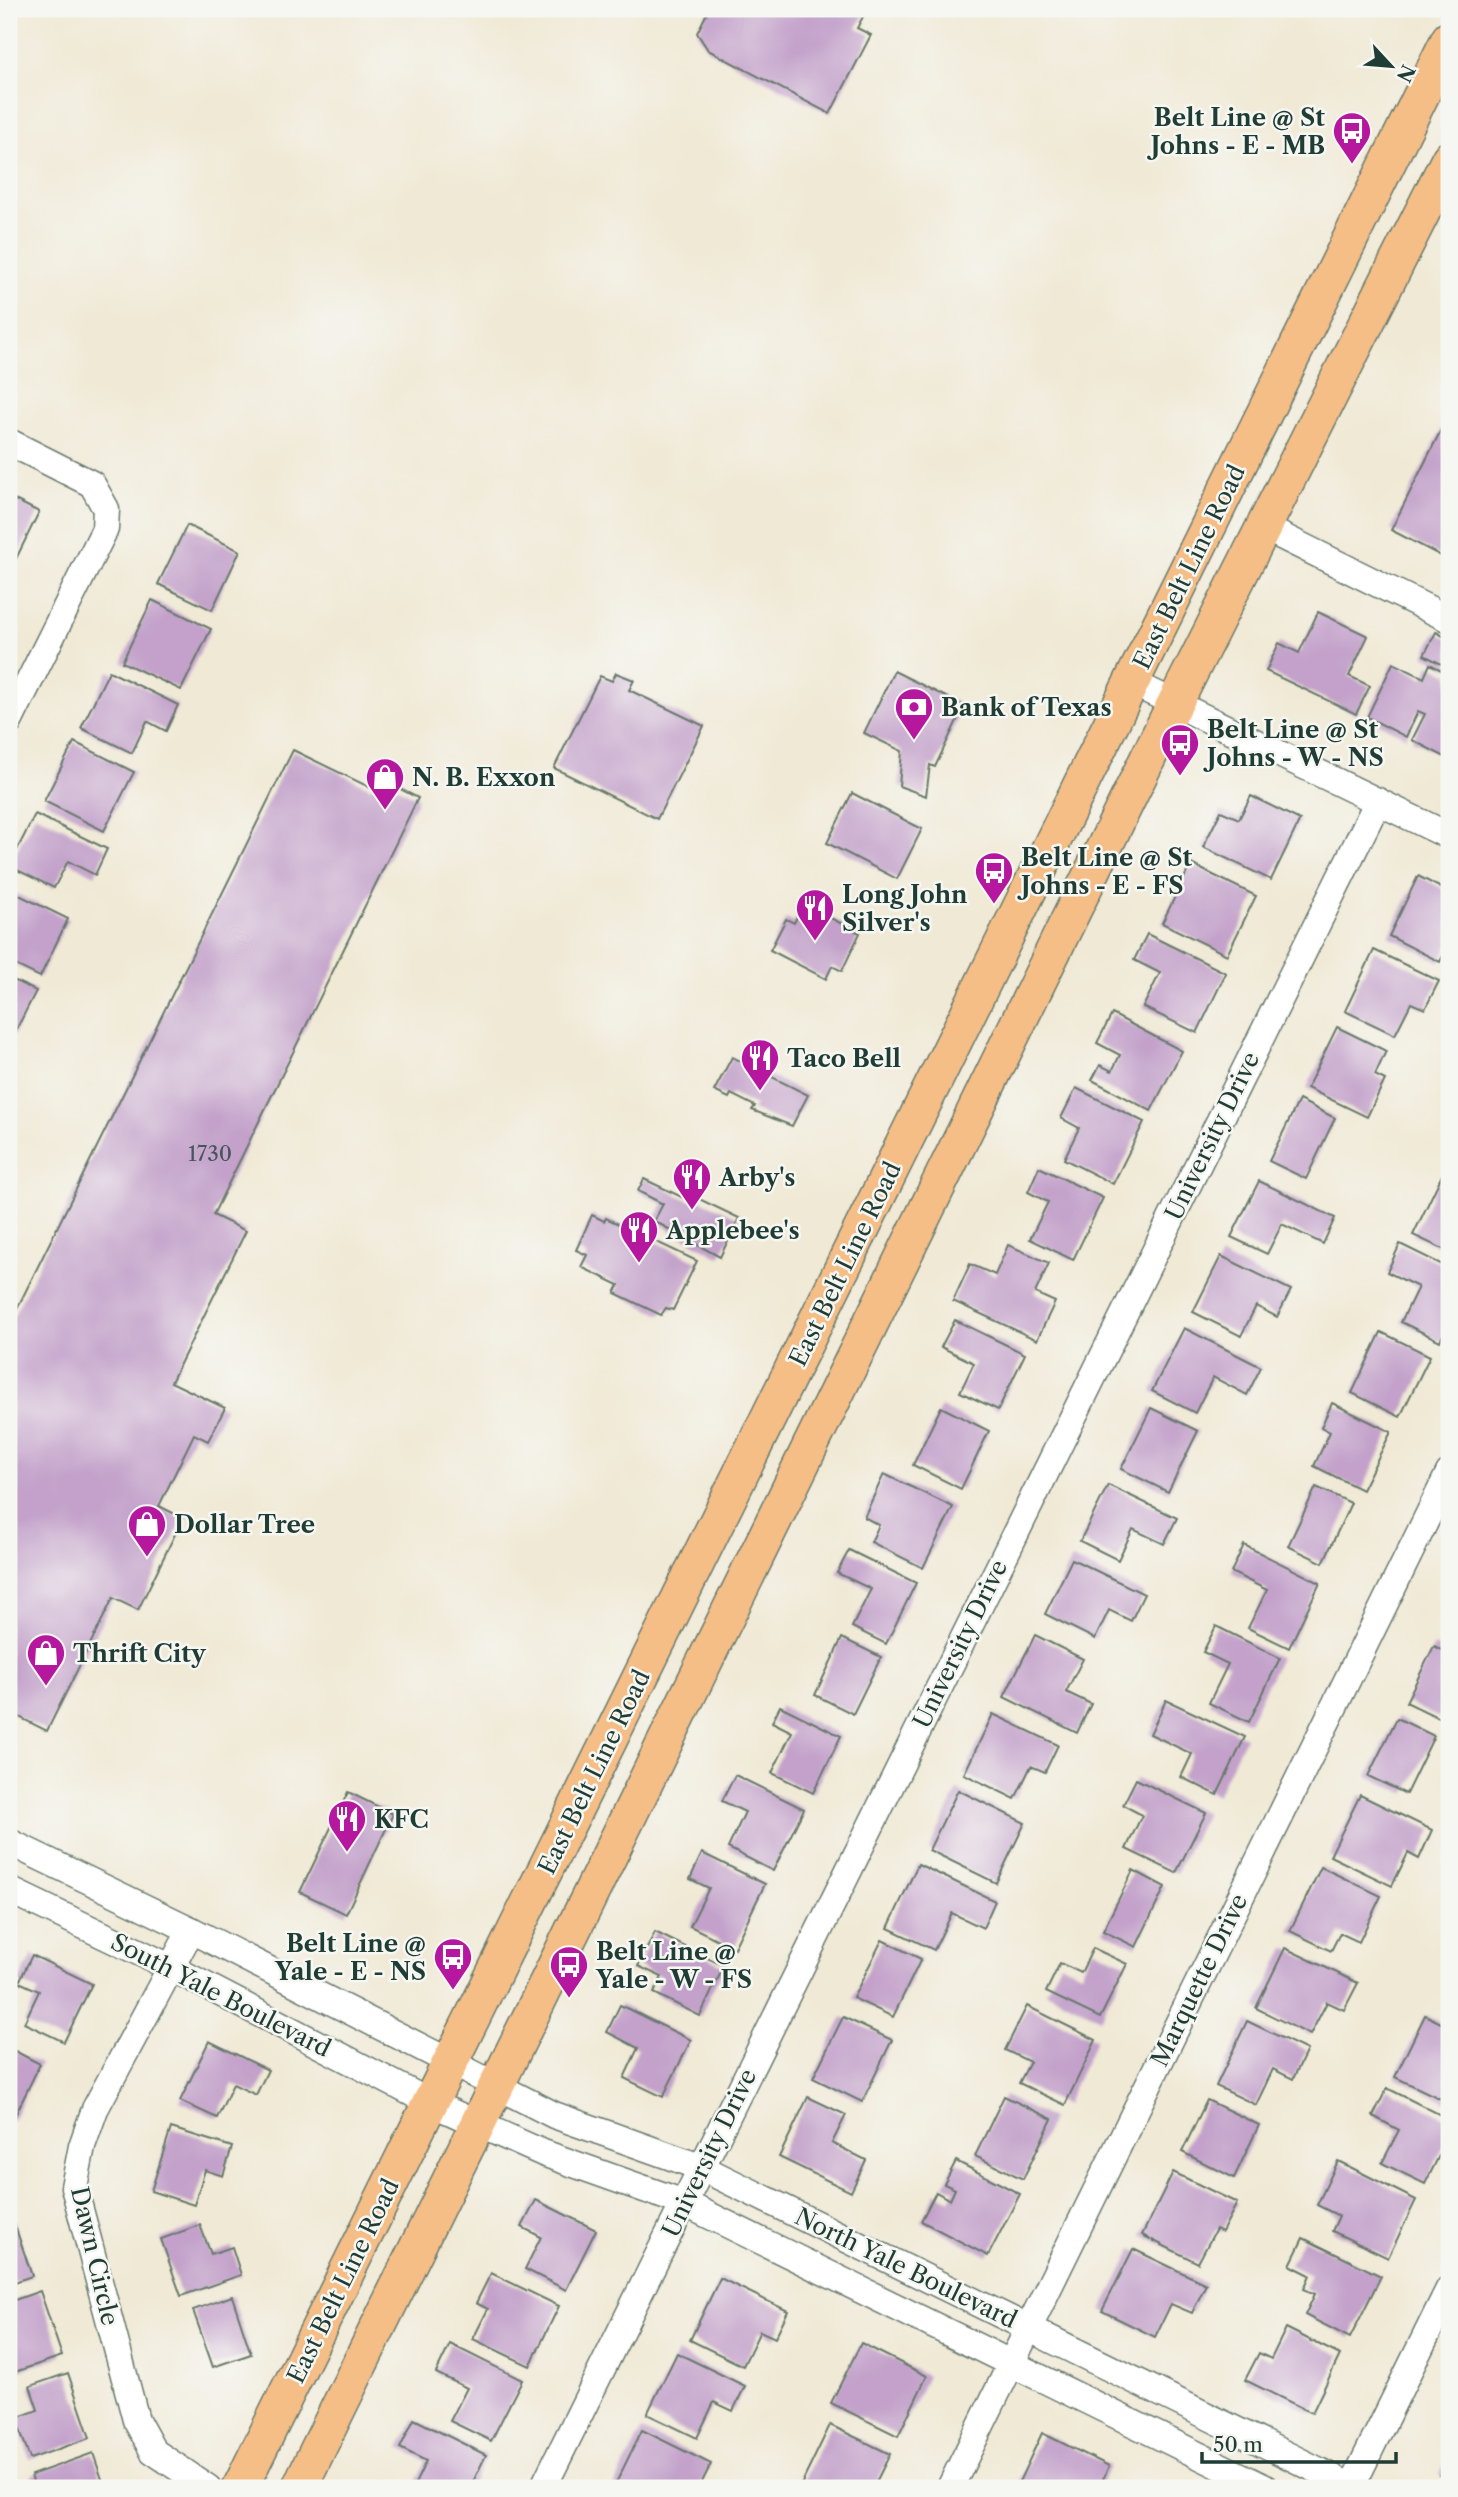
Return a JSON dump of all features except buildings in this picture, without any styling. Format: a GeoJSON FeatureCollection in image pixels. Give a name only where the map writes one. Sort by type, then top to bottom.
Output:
{"type":"FeatureCollection","features":[{"type":"Feature","properties":{"kind":"main road","name":"East Belt Line Road"},"geometry":{"type":"LineString","coordinates":[[240,2488],[1449,39]]}},
{"type":"Feature","properties":{"kind":"main road","name":"East Belt Line Road"},"geometry":{"type":"LineString","coordinates":[[299,2488],[1175,703],[1449,159]]}},
{"type":"Feature","properties":{"kind":"main road"},"geometry":{"type":"LineString","coordinates":[[743,1471],[788,1493]]}},
{"type":"Feature","properties":{"kind":"street"},"geometry":{"type":"LineString","coordinates":[[9,442],[92,484],[106,509],[104,529],[9,722]]}},
{"type":"Feature","properties":{"kind":"street"},"geometry":{"type":"LineString","coordinates":[[1265,528],[1449,619]]}},
{"type":"Feature","properties":{"kind":"street"},"geometry":{"type":"LineString","coordinates":[[1133,683],[1449,836]]}},
{"type":"Feature","properties":{"kind":"street","name":"University Drive"},"geometry":{"type":"LineString","coordinates":[[543,2488],[1378,801]]}},
{"type":"Feature","properties":{"kind":"street","name":"Marquette Drive"},"geometry":{"type":"LineString","coordinates":[[950,2488],[1449,1473]]}},
{"type":"Feature","properties":{"kind":"street","name":"South Yale Boulevard"},"geometry":{"type":"LineString","coordinates":[[9,1842],[191,1930],[450,2064]]}},
{"type":"Feature","properties":{"kind":"street","name":"South Yale Boulevard"},"geometry":{"type":"LineString","coordinates":[[9,1890],[172,1968],[431,2103]]}},
{"type":"Feature","properties":{"kind":"street","name":"Dawn Circle"},"geometry":{"type":"LineString","coordinates":[[191,1930],[95,2109],[82,2146],[74,2187],[136,2420],[153,2451],[208,2488]]}},
{"type":"Feature","properties":{"kind":"street","name":"North Yale Boulevard"},"geometry":{"type":"LineString","coordinates":[[450,2064],[554,2115],[701,2167],[1353,2488]]}},
{"type":"Feature","properties":{"kind":"street","name":"North Yale Boulevard"},"geometry":{"type":"LineString","coordinates":[[431,2103],[543,2153],[684,2203],[1265,2488]]}},
{"type":"Feature","properties":{"kind":"street"},"geometry":{"type":"LineString","coordinates":[[1353,2488],[1449,2289]]}},
{"type":"Feature","properties":{"kind":"place","name":"Belt Line @ St Johns - E - MB"},"geometry":{"type":"Point","coordinates":[1352,165]}},
{"type":"Feature","properties":{"kind":"place","name":"Bank of Texas"},"geometry":{"type":"Point","coordinates":[914,741]}},
{"type":"Feature","properties":{"kind":"place","name":"Belt Line @ St Johns - W - NS"},"geometry":{"type":"Point","coordinates":[1180,777]}},
{"type":"Feature","properties":{"kind":"place","name":"N. B. Exxon"},"geometry":{"type":"Point","coordinates":[385,811]}},
{"type":"Feature","properties":{"kind":"place","name":"Belt Line @ St Johns - E - FS"},"geometry":{"type":"Point","coordinates":[994,905]}},
{"type":"Feature","properties":{"kind":"place","name":"Long John Silver's"},"geometry":{"type":"Point","coordinates":[815,942]}},
{"type":"Feature","properties":{"kind":"place","name":"Taco Bell"},"geometry":{"type":"Point","coordinates":[760,1092]}},
{"type":"Feature","properties":{"kind":"place","name":"Arby's"},"geometry":{"type":"Point","coordinates":[692,1211]}},
{"type":"Feature","properties":{"kind":"place","name":"Applebee's"},"geometry":{"type":"Point","coordinates":[639,1264]}},
{"type":"Feature","properties":{"kind":"place","name":"Dollar Tree"},"geometry":{"type":"Point","coordinates":[147,1558]}},
{"type":"Feature","properties":{"kind":"place","name":"Thrift City"},"geometry":{"type":"Point","coordinates":[46,1687]}},
{"type":"Feature","properties":{"kind":"place","name":"KFC"},"geometry":{"type":"Point","coordinates":[347,1853]}},
{"type":"Feature","properties":{"kind":"place","name":"Belt Line @ Yale - E - NS"},"geometry":{"type":"Point","coordinates":[453,1991]}},
{"type":"Feature","properties":{"kind":"place","name":"Belt Line @ Yale - W - FS"},"geometry":{"type":"Point","coordinates":[569,1999]}}]}
